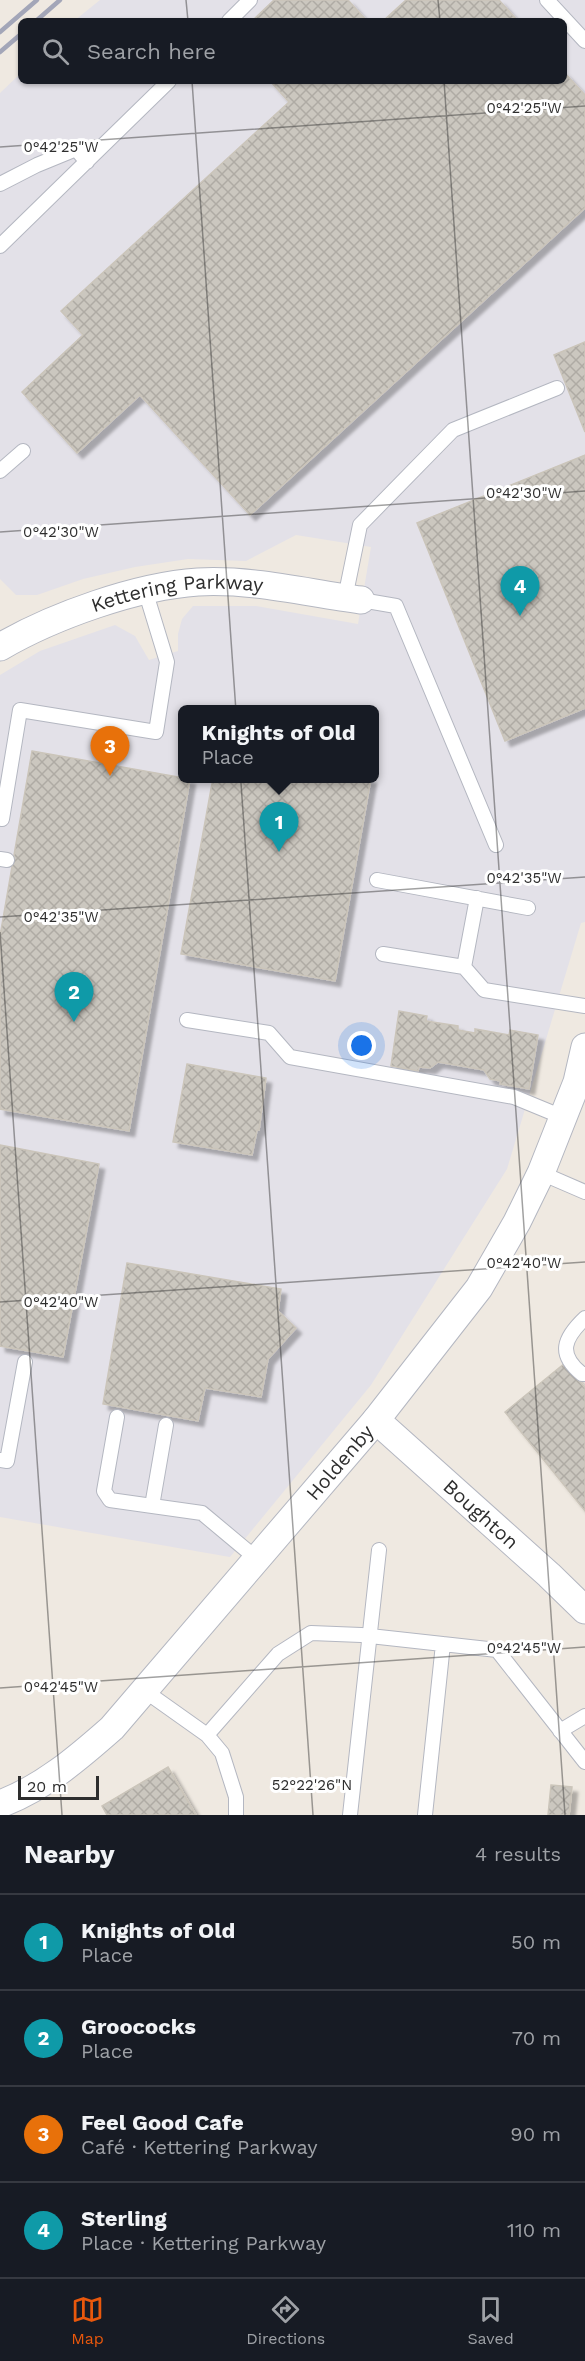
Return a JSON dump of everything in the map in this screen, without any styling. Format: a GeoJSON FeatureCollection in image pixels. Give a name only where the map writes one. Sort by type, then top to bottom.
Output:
{"type":"FeatureCollection","features":[{"type":"Feature","properties":{"kind":"street","name":"Kettering Parkway"},"geometry":{"type":"LineString","coordinates":[[4,637],[145,590],[198,582],[265,585],[353,599]]}},
{"type":"Feature","properties":{"kind":"street","name":"Holdenby"},"geometry":{"type":"LineString","coordinates":[[3,1798],[48,1780],[112,1728],[376,1420],[479,1288],[517,1222],[541,1173],[565,1118],[585,1047]]}},
{"type":"Feature","properties":{"kind":"street","name":"Boughton"},"geometry":{"type":"LineString","coordinates":[[376,1420],[549,1575],[585,1611]]}},
{"type":"Feature","properties":{"kind":"lane"},"geometry":{"type":"LineString","coordinates":[[232,18],[250,0]]}},
{"type":"Feature","properties":{"kind":"lane"},"geometry":{"type":"LineString","coordinates":[[547,0],[564,18]]}},
{"type":"Feature","properties":{"kind":"lane"},"geometry":{"type":"LineString","coordinates":[[567,22],[585,41]]}},
{"type":"Feature","properties":{"kind":"lane"},"geometry":{"type":"LineString","coordinates":[[0,246],[167,84]]}},
{"type":"Feature","properties":{"kind":"lane"},"geometry":{"type":"LineString","coordinates":[[0,184],[76,149],[87,162]]}},
{"type":"Feature","properties":{"kind":"lane"},"geometry":{"type":"LineString","coordinates":[[496,845],[396,606],[353,599],[360,525],[453,430],[557,388]]}},
{"type":"Feature","properties":{"kind":"lane"},"geometry":{"type":"LineString","coordinates":[[0,471],[23,451]]}},
{"type":"Feature","properties":{"kind":"lane"},"geometry":{"type":"LineString","coordinates":[[2,819],[20,710],[156,732],[167,662],[145,590]]}},
{"type":"Feature","properties":{"kind":"lane"},"geometry":{"type":"LineString","coordinates":[[377,880],[528,908]]}},
{"type":"Feature","properties":{"kind":"lane"},"geometry":{"type":"LineString","coordinates":[[464,967],[477,898]]}},
{"type":"Feature","properties":{"kind":"lane"},"geometry":{"type":"LineString","coordinates":[[383,954],[464,967],[484,990],[585,1006]]}},
{"type":"Feature","properties":{"kind":"lane"},"geometry":{"type":"LineString","coordinates":[[187,1020],[270,1033],[290,1057],[514,1097],[565,1118]]}},
{"type":"Feature","properties":{"kind":"lane"},"geometry":{"type":"LineString","coordinates":[[541,1173],[585,1192]]}},
{"type":"Feature","properties":{"kind":"lane"},"geometry":{"type":"LineString","coordinates":[[584,1375],[570,1365],[565,1351],[572,1330],[585,1318]]}},
{"type":"Feature","properties":{"kind":"lane"},"geometry":{"type":"LineString","coordinates":[[0,1460],[7,1461],[25,1362]]}},
{"type":"Feature","properties":{"kind":"lane"},"geometry":{"type":"LineString","coordinates":[[117,1417],[104,1491],[110,1500],[202,1513],[257,1559]]}},
{"type":"Feature","properties":{"kind":"lane"},"geometry":{"type":"LineString","coordinates":[[152,1506],[166,1425]]}},
{"type":"Feature","properties":{"kind":"lane"},"geometry":{"type":"LineString","coordinates":[[350,1815],[379,1550]]}},
{"type":"Feature","properties":{"kind":"lane"},"geometry":{"type":"LineString","coordinates":[[207,1735],[278,1654],[310,1633],[369,1636],[497,1650],[585,1762]]}},
{"type":"Feature","properties":{"kind":"lane"},"geometry":{"type":"LineString","coordinates":[[425,1815],[443,1644]]}},
{"type":"Feature","properties":{"kind":"lane"},"geometry":{"type":"LineString","coordinates":[[145,1691],[207,1735],[222,1753],[236,1797],[236,1815]]}},
{"type":"Feature","properties":{"kind":"lane"},"geometry":{"type":"LineString","coordinates":[[560,1731],[585,1716]]}},
{"type":"Feature","properties":{"kind":"shaded area"},"geometry":{"type":"Polygon","coordinates":[[[100,0],[585,0],[585,922],[581,923],[507,1169],[371,1385],[230,1557],[0,1517],[0,675],[40,651],[115,625],[135,636],[149,660],[178,651],[178,634],[182,619],[193,606],[256,606],[358,624],[371,547],[296,535],[246,561],[188,559],[135,567],[83,579],[37,595],[16,595],[0,579],[0,93],[18,76],[18,84],[567,84],[567,18],[78,18],[100,0]]]}},
{"type":"Feature","properties":{"kind":"building"},"geometry":{"type":"Polygon","coordinates":[[[274,0],[348,0],[364,18],[255,18],[274,0]]]}},
{"type":"Feature","properties":{"kind":"building"},"geometry":{"type":"Polygon","coordinates":[[[406,0],[499,0],[515,18],[386,18],[406,0]]]}},
{"type":"Feature","properties":{"kind":"building"},"geometry":{"type":"Polygon","coordinates":[[[567,75],[585,95],[585,208],[250,515],[140,395],[77,453],[22,392],[83,335],[61,311],[289,102],[273,84],[567,84],[567,75]]]}},
{"type":"Feature","properties":{"kind":"building"},"geometry":{"type":"Polygon","coordinates":[[[585,342],[585,432],[554,355],[585,342]]]}},
{"type":"Feature","properties":{"kind":"building"},"geometry":{"type":"Polygon","coordinates":[[[585,455],[585,708],[505,741],[417,523],[585,455]]]}},
{"type":"Feature","properties":{"kind":"building"},"geometry":{"type":"Polygon","coordinates":[[[32,751],[178,777],[178,783],[189,783],[129,1131],[0,1109],[0,936],[32,751]]]}},
{"type":"Feature","properties":{"kind":"building"},"geometry":{"type":"Polygon","coordinates":[[[212,783],[370,783],[335,981],[181,954],[212,783]]]}},
{"type":"Feature","properties":{"kind":"building"},"geometry":{"type":"Polygon","coordinates":[[[399,1011],[427,1016],[426,1021],[458,1026],[458,1030],[475,1033],[475,1029],[509,1035],[510,1030],[538,1035],[529,1089],[500,1084],[501,1081],[490,1079],[484,1070],[438,1062],[430,1068],[419,1067],[418,1071],[391,1066],[399,1011]]]}},
{"type":"Feature","properties":{"kind":"building"},"geometry":{"type":"Polygon","coordinates":[[[187,1064],[266,1078],[259,1130],[257,1130],[252,1155],[173,1142],[187,1064]]]}},
{"type":"Feature","properties":{"kind":"building"},"geometry":{"type":"Polygon","coordinates":[[[0,1145],[99,1164],[63,1357],[0,1346],[0,1145]]]}},
{"type":"Feature","properties":{"kind":"building"},"geometry":{"type":"Polygon","coordinates":[[[127,1263],[281,1289],[278,1311],[296,1328],[268,1359],[261,1397],[205,1388],[198,1421],[103,1404],[127,1263]]]}},
{"type":"Feature","properties":{"kind":"building"},"geometry":{"type":"Polygon","coordinates":[[[565,1363],[585,1388],[585,1511],[505,1412],[565,1363]]]}},
{"type":"Feature","properties":{"kind":"building"},"geometry":{"type":"Polygon","coordinates":[[[168,1767],[196,1815],[107,1815],[102,1806],[168,1767]]]}},
{"type":"Feature","properties":{"kind":"building"},"geometry":{"type":"Polygon","coordinates":[[[551,1785],[572,1787],[569,1815],[548,1815],[551,1785]]]}},
{"type":"Feature","properties":{"kind":"railway"},"geometry":{"type":"LineString","coordinates":[[0,32],[37,0]]}},
{"type":"Feature","properties":{"kind":"railway"},"geometry":{"type":"LineString","coordinates":[[39,18],[60,0]]}},
{"type":"Feature","properties":{"kind":"railway"},"geometry":{"type":"LineString","coordinates":[[0,52],[18,37]]}},
{"type":"Feature","properties":{"kind":"place","name":"Sterling"},"geometry":{"type":"Point","coordinates":[520,616]}},
{"type":"Feature","properties":{"kind":"place","name":"Feel Good Cafe"},"geometry":{"type":"Point","coordinates":[110,776]}},
{"type":"Feature","properties":{"kind":"place","name":"Knights of Old"},"geometry":{"type":"Point","coordinates":[279,852]}},
{"type":"Feature","properties":{"kind":"place","name":"Groococks"},"geometry":{"type":"Point","coordinates":[74,1022]}}]}
